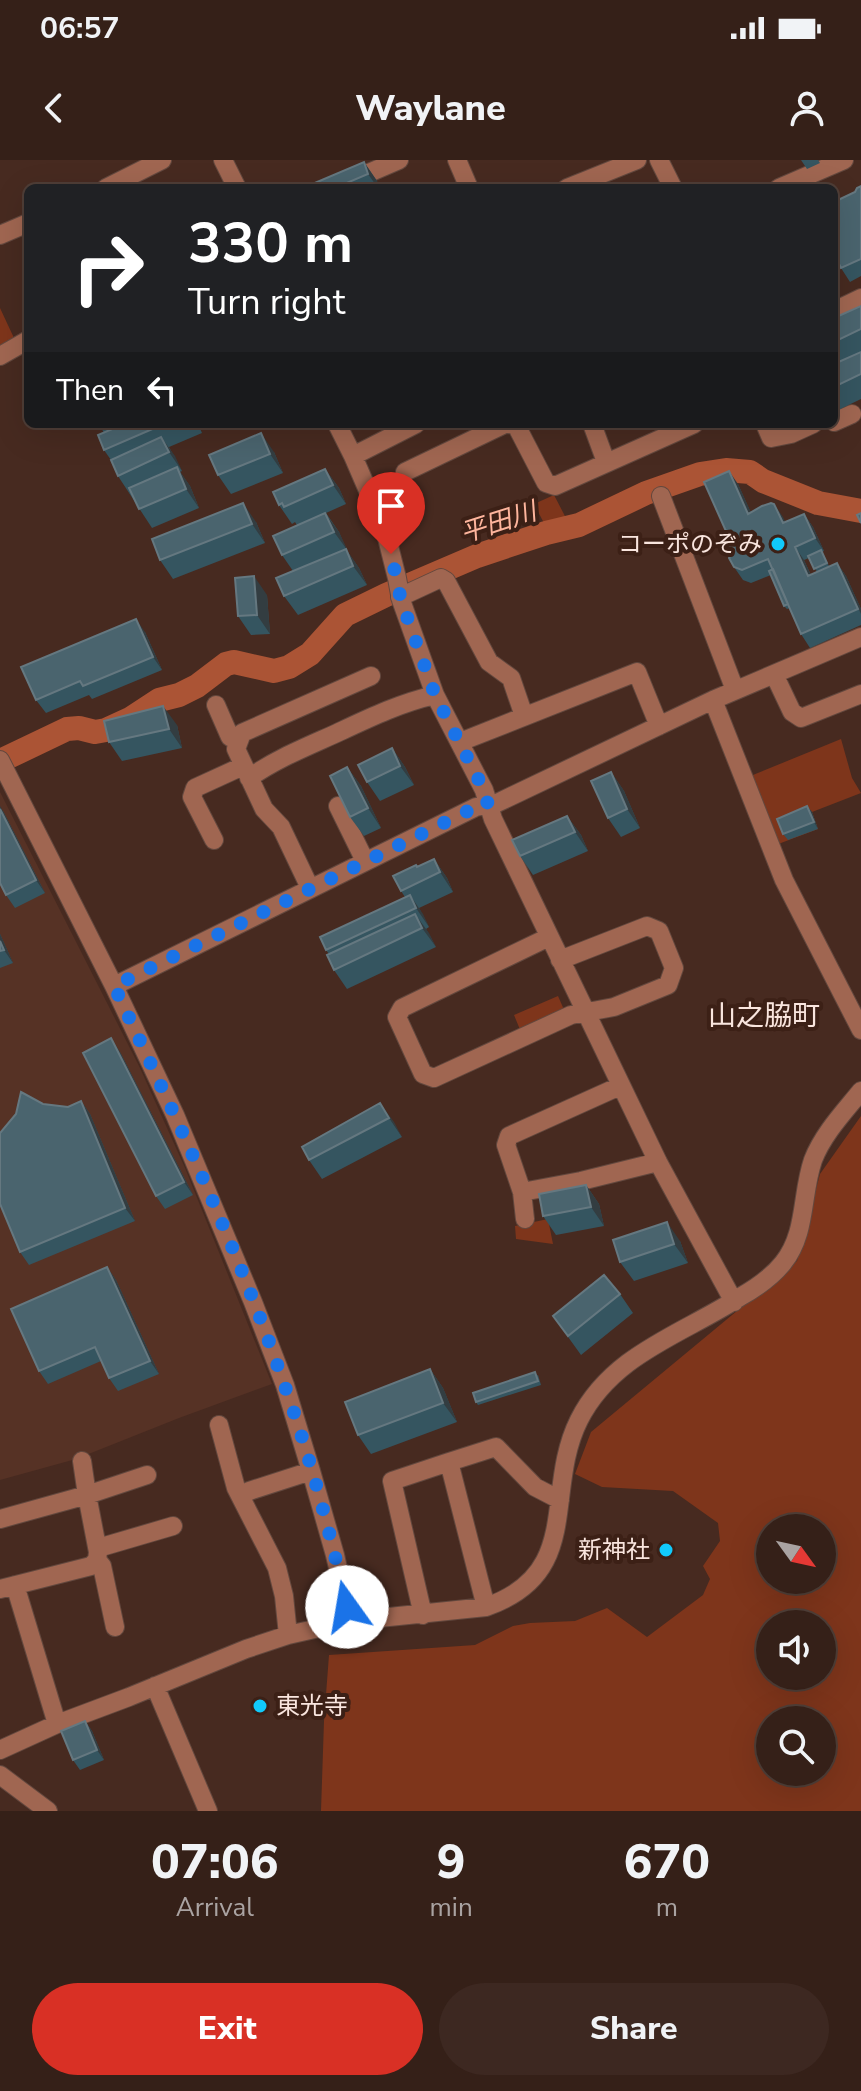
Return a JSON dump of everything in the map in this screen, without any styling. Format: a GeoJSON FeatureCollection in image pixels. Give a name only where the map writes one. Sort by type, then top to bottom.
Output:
{"type":"FeatureCollection","features":[{"type":"Feature","properties":{"kind":"street"},"geometry":{"type":"LineString","coordinates":[[114,184],[162,160]]}},
{"type":"Feature","properties":{"kind":"street"},"geometry":{"type":"LineString","coordinates":[[223,160],[235,184]]}},
{"type":"Feature","properties":{"kind":"street"},"geometry":{"type":"LineString","coordinates":[[343,184],[399,160]]}},
{"type":"Feature","properties":{"kind":"street"},"geometry":{"type":"LineString","coordinates":[[457,160],[467,184]]}},
{"type":"Feature","properties":{"kind":"street"},"geometry":{"type":"LineString","coordinates":[[577,184],[637,160]]}},
{"type":"Feature","properties":{"kind":"street"},"geometry":{"type":"LineString","coordinates":[[659,160],[671,184]]}},
{"type":"Feature","properties":{"kind":"street"},"geometry":{"type":"LineString","coordinates":[[788,184],[844,160]]}},
{"type":"Feature","properties":{"kind":"street"},"geometry":{"type":"LineString","coordinates":[[3,228],[24,224]]}},
{"type":"Feature","properties":{"kind":"street"},"geometry":{"type":"LineString","coordinates":[[838,309],[861,298]]}},
{"type":"Feature","properties":{"kind":"street"},"geometry":{"type":"LineString","coordinates":[[0,356],[24,342]]}},
{"type":"Feature","properties":{"kind":"street"},"geometry":{"type":"LineString","coordinates":[[838,420],[852,414]]}},
{"type":"Feature","properties":{"kind":"street"},"geometry":{"type":"LineString","coordinates":[[339,428],[385,530],[400,592],[435,695],[484,790],[493,819],[620,1086],[734,1302]]}},
{"type":"Feature","properties":{"kind":"street"},"geometry":{"type":"LineString","coordinates":[[353,456],[408,428]]}},
{"type":"Feature","properties":{"kind":"street"},"geometry":{"type":"LineString","coordinates":[[405,472],[426,468],[500,428]]}},
{"type":"Feature","properties":{"kind":"street"},"geometry":{"type":"LineString","coordinates":[[518,428],[546,483],[555,486],[685,428]]}},
{"type":"Feature","properties":{"kind":"street"},"geometry":{"type":"LineString","coordinates":[[593,428],[606,462]]}},
{"type":"Feature","properties":{"kind":"street"},"geometry":{"type":"LineString","coordinates":[[767,428],[771,438],[805,428]]}},
{"type":"Feature","properties":{"kind":"street"},"geometry":{"type":"LineString","coordinates":[[661,496],[735,690]]}},
{"type":"Feature","properties":{"kind":"street"},"geometry":{"type":"LineString","coordinates":[[400,592],[441,578],[446,581],[489,662],[511,678],[524,716]]}},
{"type":"Feature","properties":{"kind":"street"},"geometry":{"type":"LineString","coordinates":[[114,986],[476,807],[497,803],[547,781],[713,700],[861,637]]}},
{"type":"Feature","properties":{"kind":"street"},"geometry":{"type":"LineString","coordinates":[[460,742],[637,672],[659,726]]}},
{"type":"Feature","properties":{"kind":"street"},"geometry":{"type":"LineString","coordinates":[[774,674],[792,712],[801,718],[861,694]]}},
{"type":"Feature","properties":{"kind":"street"},"geometry":{"type":"LineString","coordinates":[[310,888],[281,827],[264,809],[236,749],[242,733],[371,676]]}},
{"type":"Feature","properties":{"kind":"street"},"geometry":{"type":"LineString","coordinates":[[214,840],[192,797],[195,788],[271,763],[407,702],[435,695]]}},
{"type":"Feature","properties":{"kind":"street"},"geometry":{"type":"LineString","coordinates":[[713,700],[784,880],[861,1030]]}},
{"type":"Feature","properties":{"kind":"street"},"geometry":{"type":"LineString","coordinates":[[216,705],[230,737],[239,741]]}},
{"type":"Feature","properties":{"kind":"street"},"geometry":{"type":"LineString","coordinates":[[1,762],[175,1115],[253,1302],[285,1385],[335,1555],[350,1621]]}},
{"type":"Feature","properties":{"kind":"street"},"geometry":{"type":"LineString","coordinates":[[338,806],[365,861]]}},
{"type":"Feature","properties":{"kind":"street"},"geometry":{"type":"LineString","coordinates":[[549,937],[402,1008],[397,1017],[423,1074],[434,1078],[571,1015],[614,1007],[668,985],[674,968],[659,931],[647,926],[560,960]]}},
{"type":"Feature","properties":{"kind":"street"},"geometry":{"type":"LineString","coordinates":[[525,1219],[522,1192],[506,1145],[509,1136],[620,1086]]}},
{"type":"Feature","properties":{"kind":"street"},"geometry":{"type":"LineString","coordinates":[[0,1750],[57,1724],[288,1635],[350,1621],[486,1607],[518,1593],[545,1563],[556,1530],[566,1456],[576,1427],[588,1406],[628,1361],[657,1342],[734,1302],[768,1279],[783,1263],[801,1228],[814,1159],[831,1128],[861,1091]]}},
{"type":"Feature","properties":{"kind":"street"},"geometry":{"type":"LineString","coordinates":[[522,1192],[658,1162]]}},
{"type":"Feature","properties":{"kind":"street"},"geometry":{"type":"LineString","coordinates":[[219,1425],[236,1488],[277,1568],[288,1635]]}},
{"type":"Feature","properties":{"kind":"street"},"geometry":{"type":"LineString","coordinates":[[423,1615],[392,1481],[496,1447],[535,1487],[560,1500]]}},
{"type":"Feature","properties":{"kind":"street"},"geometry":{"type":"LineString","coordinates":[[82,1461],[97,1554],[115,1627]]}},
{"type":"Feature","properties":{"kind":"street"},"geometry":{"type":"LineString","coordinates":[[449,1462],[486,1607]]}},
{"type":"Feature","properties":{"kind":"street"},"geometry":{"type":"LineString","coordinates":[[242,1497],[249,1491],[311,1471]]}},
{"type":"Feature","properties":{"kind":"street"},"geometry":{"type":"LineString","coordinates":[[0,1519],[147,1475]]}},
{"type":"Feature","properties":{"kind":"street"},"geometry":{"type":"LineString","coordinates":[[57,1724],[8,1587],[91,1566],[97,1554],[173,1526]]}},
{"type":"Feature","properties":{"kind":"street"},"geometry":{"type":"LineString","coordinates":[[155,1686],[208,1811]]}},
{"type":"Feature","properties":{"kind":"street"},"geometry":{"type":"LineString","coordinates":[[0,1775],[48,1811]]}},
{"type":"Feature","properties":{"kind":"shaded area"},"geometry":{"type":"Polygon","coordinates":[[[0,308],[14,338],[0,346],[0,308]]]}},
{"type":"Feature","properties":{"kind":"shaded area"},"geometry":{"type":"Polygon","coordinates":[[[554,495],[567,520],[545,525],[534,504],[554,495]]]}},
{"type":"Feature","properties":{"kind":"shaded area"},"geometry":{"type":"Polygon","coordinates":[[[841,739],[852,778],[861,793],[812,812],[818,829],[773,846],[748,777],[841,739]]]}},
{"type":"Feature","properties":{"kind":"shaded area"},"geometry":{"type":"Polygon","coordinates":[[[0,792],[140,1068],[185,1168],[272,1384],[76,1459],[0,1480],[0,792]]]}},
{"type":"Feature","properties":{"kind":"shaded area"},"geometry":{"type":"Polygon","coordinates":[[[558,996],[565,1012],[521,1032],[514,1015],[558,996]]]}},
{"type":"Feature","properties":{"kind":"shaded area"},"geometry":{"type":"Polygon","coordinates":[[[861,1116],[861,1811],[321,1811],[329,1655],[475,1645],[513,1626],[575,1621],[607,1608],[647,1637],[703,1595],[710,1579],[703,1566],[720,1541],[718,1523],[673,1491],[602,1487],[575,1474],[591,1432],[797,1261],[820,1174],[861,1116]]]}},
{"type":"Feature","properties":{"kind":"shaded area"},"geometry":{"type":"Polygon","coordinates":[[[548,1219],[553,1244],[516,1239],[515,1226],[548,1219]]]}},
{"type":"Feature","properties":{"kind":"building"},"geometry":{"type":"Polygon","coordinates":[[[364,162],[368,174],[344,184],[312,184],[364,162]]]}},
{"type":"Feature","properties":{"kind":"building"},"geometry":{"type":"Polygon","coordinates":[[[861,186],[861,259],[841,268],[838,262],[838,200],[861,186]]]}},
{"type":"Feature","properties":{"kind":"building"},"geometry":{"type":"Polygon","coordinates":[[[861,306],[861,329],[838,340],[838,316],[861,306]]]}},
{"type":"Feature","properties":{"kind":"building"},"geometry":{"type":"Polygon","coordinates":[[[861,352],[861,374],[838,385],[838,362],[861,352]]]}},
{"type":"Feature","properties":{"kind":"building"},"geometry":{"type":"Polygon","coordinates":[[[115,428],[155,428],[104,450],[98,435],[115,428]]]}},
{"type":"Feature","properties":{"kind":"building"},"geometry":{"type":"Polygon","coordinates":[[[261,433],[270,454],[218,475],[209,455],[261,433]]]}},
{"type":"Feature","properties":{"kind":"building"},"geometry":{"type":"Polygon","coordinates":[[[161,437],[169,452],[118,476],[111,460],[161,437]]]}},
{"type":"Feature","properties":{"kind":"building"},"geometry":{"type":"Polygon","coordinates":[[[177,467],[186,489],[139,509],[129,488],[177,467]]]}},
{"type":"Feature","properties":{"kind":"building"},"geometry":{"type":"Polygon","coordinates":[[[325,469],[333,485],[284,507],[282,503],[279,505],[273,492],[325,469]]]}},
{"type":"Feature","properties":{"kind":"building"},"geometry":{"type":"Polygon","coordinates":[[[729,471],[748,514],[771,503],[783,523],[804,514],[815,538],[795,547],[808,576],[837,563],[858,609],[801,634],[768,559],[742,570],[734,567],[729,558],[734,549],[704,482],[729,471]]]}},
{"type":"Feature","properties":{"kind":"building"},"geometry":{"type":"Polygon","coordinates":[[[243,503],[252,524],[160,560],[152,539],[243,503]]]}},
{"type":"Feature","properties":{"kind":"building"},"geometry":{"type":"Polygon","coordinates":[[[325,513],[334,532],[282,555],[273,536],[325,513]]]}},
{"type":"Feature","properties":{"kind":"building"},"geometry":{"type":"Polygon","coordinates":[[[726,531],[734,549],[732,552],[723,532],[726,531]]]}},
{"type":"Feature","properties":{"kind":"building"},"geometry":{"type":"Polygon","coordinates":[[[346,549],[353,566],[284,596],[276,578],[346,549]]]}},
{"type":"Feature","properties":{"kind":"building"},"geometry":{"type":"Polygon","coordinates":[[[821,550],[827,563],[814,569],[808,556],[821,550]]]}},
{"type":"Feature","properties":{"kind":"building"},"geometry":{"type":"Polygon","coordinates":[[[773,569],[788,604],[784,606],[769,571],[773,569]]]}},
{"type":"Feature","properties":{"kind":"building"},"geometry":{"type":"Polygon","coordinates":[[[254,576],[257,615],[238,616],[235,578],[254,576]]]}},
{"type":"Feature","properties":{"kind":"building"},"geometry":{"type":"Polygon","coordinates":[[[136,619],[153,657],[83,686],[80,681],[36,700],[21,667],[136,619]]]}},
{"type":"Feature","properties":{"kind":"building"},"geometry":{"type":"Polygon","coordinates":[[[163,706],[169,729],[109,742],[104,721],[163,706]]]}},
{"type":"Feature","properties":{"kind":"building"},"geometry":{"type":"Polygon","coordinates":[[[392,748],[400,766],[367,782],[358,765],[392,748]]]}},
{"type":"Feature","properties":{"kind":"building"},"geometry":{"type":"Polygon","coordinates":[[[347,767],[368,808],[350,817],[330,776],[347,767]]]}},
{"type":"Feature","properties":{"kind":"building"},"geometry":{"type":"Polygon","coordinates":[[[611,772],[627,809],[608,818],[591,781],[611,772]]]}},
{"type":"Feature","properties":{"kind":"building"},"geometry":{"type":"Polygon","coordinates":[[[807,806],[814,822],[783,834],[777,819],[807,806]]]}},
{"type":"Feature","properties":{"kind":"building"},"geometry":{"type":"Polygon","coordinates":[[[0,809],[36,880],[6,895],[0,883],[0,809]]]}},
{"type":"Feature","properties":{"kind":"building"},"geometry":{"type":"Polygon","coordinates":[[[567,816],[575,832],[520,856],[512,840],[567,816]]]}},
{"type":"Feature","properties":{"kind":"building"},"geometry":{"type":"Polygon","coordinates":[[[434,859],[440,872],[401,891],[393,876],[434,859]]]}},
{"type":"Feature","properties":{"kind":"building"},"geometry":{"type":"Polygon","coordinates":[[[410,895],[416,908],[326,950],[320,937],[410,895]]]}},
{"type":"Feature","properties":{"kind":"building"},"geometry":{"type":"Polygon","coordinates":[[[415,914],[422,928],[334,970],[327,955],[415,914]]]}},
{"type":"Feature","properties":{"kind":"building"},"geometry":{"type":"Polygon","coordinates":[[[111,1038],[184,1182],[156,1196],[83,1053],[111,1038]]]}},
{"type":"Feature","properties":{"kind":"building"},"geometry":{"type":"Polygon","coordinates":[[[21,1092],[43,1104],[68,1107],[81,1101],[125,1208],[20,1252],[0,1204],[0,1133],[16,1114],[21,1092]]]}},
{"type":"Feature","properties":{"kind":"building"},"geometry":{"type":"Polygon","coordinates":[[[380,1103],[389,1118],[309,1160],[302,1147],[380,1103]]]}},
{"type":"Feature","properties":{"kind":"building"},"geometry":{"type":"Polygon","coordinates":[[[586,1185],[591,1207],[543,1216],[539,1194],[586,1185]]]}},
{"type":"Feature","properties":{"kind":"building"},"geometry":{"type":"Polygon","coordinates":[[[667,1222],[674,1244],[620,1262],[613,1240],[667,1222]]]}},
{"type":"Feature","properties":{"kind":"building"},"geometry":{"type":"Polygon","coordinates":[[[107,1267],[150,1361],[109,1378],[95,1347],[39,1371],[11,1309],[107,1267]]]}},
{"type":"Feature","properties":{"kind":"building"},"geometry":{"type":"Polygon","coordinates":[[[604,1275],[620,1294],[568,1336],[553,1316],[604,1275]]]}},
{"type":"Feature","properties":{"kind":"building"},"geometry":{"type":"Polygon","coordinates":[[[430,1369],[443,1403],[358,1435],[345,1402],[430,1369]]]}},
{"type":"Feature","properties":{"kind":"building"},"geometry":{"type":"Polygon","coordinates":[[[535,1372],[538,1381],[476,1402],[473,1393],[535,1372]]]}},
{"type":"Feature","properties":{"kind":"building"},"geometry":{"type":"Polygon","coordinates":[[[85,1721],[97,1750],[73,1760],[61,1731],[85,1721]]]}},
{"type":"Feature","properties":{"kind":"waterway","name":"平田川"},"geometry":{"type":"LineString","coordinates":[[0,761],[67,729],[106,730],[159,700],[197,686],[226,664],[234,662],[274,671],[289,667],[310,654],[345,615],[386,595],[477,556],[579,525],[646,493],[700,474],[726,470],[750,472],[763,481],[818,503],[861,511]]}},
{"type":"Feature","properties":{"kind":"place","name":"コーポのぞみ"},"geometry":{"type":"Point","coordinates":[778,544]}},
{"type":"Feature","properties":{"kind":"place","name":"新神社"},"geometry":{"type":"Point","coordinates":[666,1550]}},
{"type":"Feature","properties":{"kind":"place","name":"東光寺"},"geometry":{"type":"Point","coordinates":[260,1706]}},
{"type":"Feature","properties":{"kind":"district","name":"山之脇町"},"geometry":{"type":"Point","coordinates":[764,1015]}},
{"type":"Feature","properties":{"kind":"route"},"geometry":{"type":"LineString","coordinates":[[347,1607],[315,1482],[285,1385],[175,1115],[114,986],[476,807],[488,805],[484,790],[435,695],[401,600],[391,554]]}}]}
